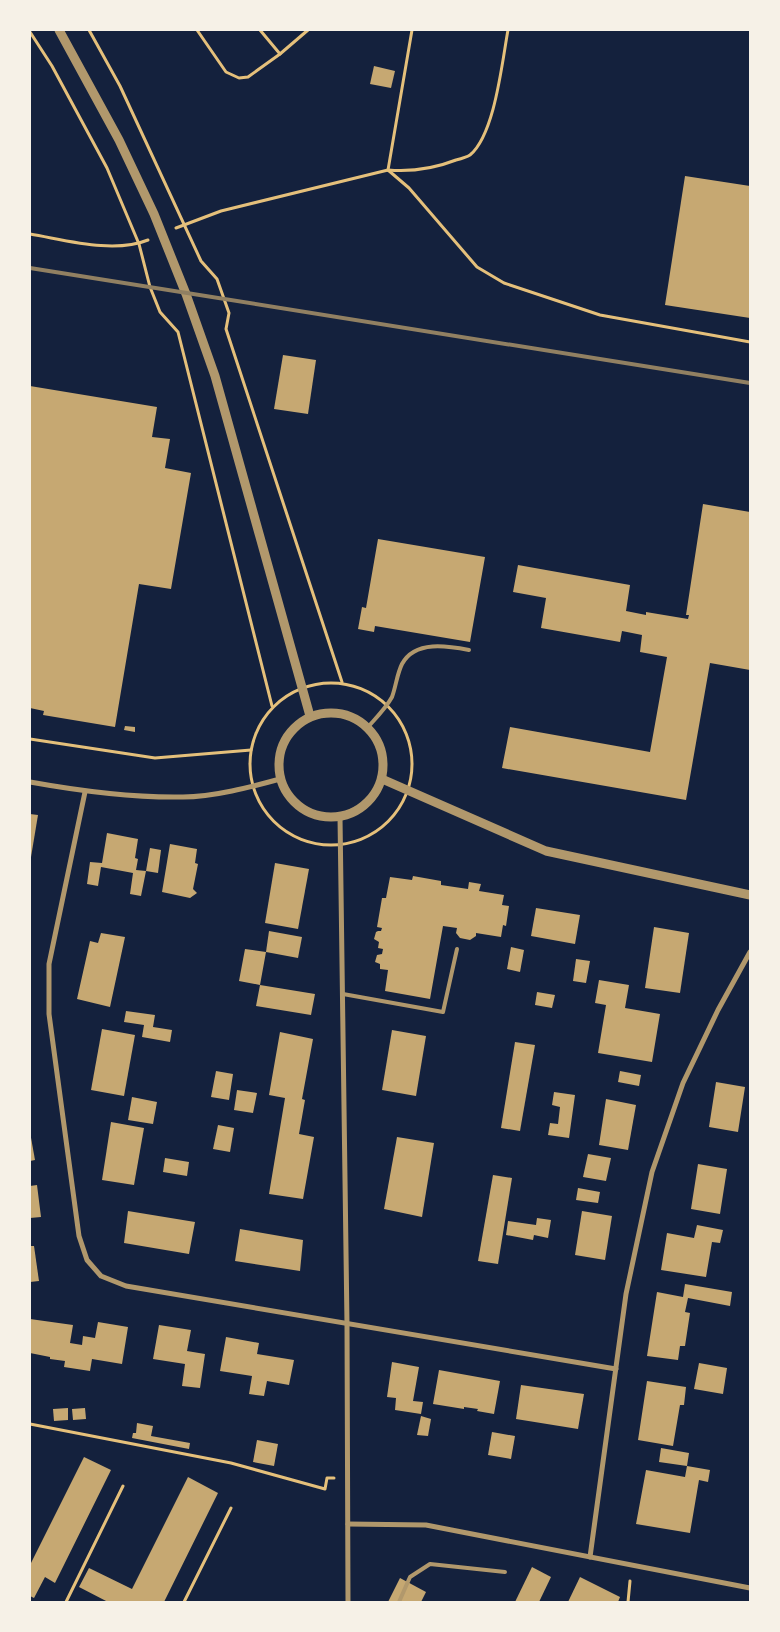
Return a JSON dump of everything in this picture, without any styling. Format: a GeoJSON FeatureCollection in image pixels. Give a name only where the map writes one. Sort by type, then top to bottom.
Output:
{"type":"FeatureCollection","features":[{"type":"Feature","properties":{"kind":"street"},"geometry":{"type":"LineString","coordinates":[[59,30],[122,148],[154,214],[186,294],[215,376],[310,716]]}},
{"type":"Feature","properties":{"kind":"street"},"geometry":{"type":"LineString","coordinates":[[327,712],[344,714],[368,727],[381,749],[384,766],[382,779],[371,800],[357,811],[340,817],[322,817],[305,811],[291,800],[280,779],[278,768],[280,753],[286,738],[296,726],[310,716],[327,712]]}},
{"type":"Feature","properties":{"kind":"street"},"geometry":{"type":"LineString","coordinates":[[30,782],[85,792],[184,798],[280,779]]}},
{"type":"Feature","properties":{"kind":"street"},"geometry":{"type":"LineString","coordinates":[[382,779],[546,851],[750,895]]}},
{"type":"Feature","properties":{"kind":"street"},"geometry":{"type":"LineString","coordinates":[[85,792],[49,964],[49,1014],[79,1236],[87,1260],[101,1276],[126,1286],[616,1368]]}},
{"type":"Feature","properties":{"kind":"street"},"geometry":{"type":"LineString","coordinates":[[340,817],[344,994],[348,1602]]}},
{"type":"Feature","properties":{"kind":"street"},"geometry":{"type":"LineString","coordinates":[[590,1557],[626,1294],[652,1172],[683,1083],[718,1010],[750,952]]}},
{"type":"Feature","properties":{"kind":"street"},"geometry":{"type":"LineString","coordinates":[[348,1524],[426,1525],[750,1588]]}},
{"type":"Feature","properties":{"kind":"lane"},"geometry":{"type":"LineString","coordinates":[[368,727],[392,696],[402,663],[412,653],[428,647],[442,645],[469,650]]}},
{"type":"Feature","properties":{"kind":"lane"},"geometry":{"type":"LineString","coordinates":[[344,994],[443,1012],[457,949]]}},
{"type":"Feature","properties":{"kind":"lane"},"geometry":{"type":"LineString","coordinates":[[399,1602],[410,1577],[430,1564],[505,1572]]}},
{"type":"Feature","properties":{"kind":"path"},"geometry":{"type":"LineString","coordinates":[[30,32],[52,66],[107,168],[139,244],[150,287],[160,312],[178,332],[272,706],[256,730],[251,750],[252,786],[265,812],[286,832],[313,844],[342,846],[370,836],[394,818],[409,791],[414,760],[406,728],[387,703],[366,689],[342,682],[226,329],[229,313],[218,279],[201,261],[120,86],[89,30]]}},
{"type":"Feature","properties":{"kind":"path"},"geometry":{"type":"LineString","coordinates":[[197,30],[226,72],[239,78],[248,77],[280,54],[308,30]]}},
{"type":"Feature","properties":{"kind":"path"},"geometry":{"type":"LineString","coordinates":[[260,30],[280,54]]}},
{"type":"Feature","properties":{"kind":"path"},"geometry":{"type":"LineString","coordinates":[[388,170],[412,30]]}},
{"type":"Feature","properties":{"kind":"path"},"geometry":{"type":"LineString","coordinates":[[185,224],[221,211],[388,170],[409,172],[441,166],[470,155],[483,138],[492,113],[508,30]]}},
{"type":"Feature","properties":{"kind":"path"},"geometry":{"type":"LineString","coordinates":[[388,170],[409,188],[476,267],[504,283],[600,315],[750,342]]}},
{"type":"Feature","properties":{"kind":"path"},"geometry":{"type":"LineString","coordinates":[[30,234],[112,247],[139,244]]}},
{"type":"Feature","properties":{"kind":"path"},"geometry":{"type":"LineString","coordinates":[[30,739],[155,758],[251,750]]}},
{"type":"Feature","properties":{"kind":"path"},"geometry":{"type":"LineString","coordinates":[[30,1424],[231,1463],[325,1489],[327,1478],[347,1478]]}},
{"type":"Feature","properties":{"kind":"path"},"geometry":{"type":"LineString","coordinates":[[66,1602],[123,1486]]}},
{"type":"Feature","properties":{"kind":"path"},"geometry":{"type":"LineString","coordinates":[[184,1602],[231,1508]]}},
{"type":"Feature","properties":{"kind":"path"},"geometry":{"type":"LineString","coordinates":[[628,1602],[632,1565]]}},
{"type":"Feature","properties":{"kind":"building"},"geometry":{"type":"Polygon","coordinates":[[[374,66],[395,71],[391,88],[370,84],[374,66]]]}},
{"type":"Feature","properties":{"kind":"building"},"geometry":{"type":"Polygon","coordinates":[[[685,176],[750,186],[750,318],[665,305],[685,176]]]}},
{"type":"Feature","properties":{"kind":"building"},"geometry":{"type":"Polygon","coordinates":[[[283,355],[316,360],[308,414],[274,409],[283,355]]]}},
{"type":"Feature","properties":{"kind":"building"},"geometry":{"type":"Polygon","coordinates":[[[30,386],[157,407],[152,437],[170,439],[165,468],[191,473],[171,589],[139,584],[115,727],[43,715],[44,711],[30,708],[30,386]]]}},
{"type":"Feature","properties":{"kind":"building"},"geometry":{"type":"Polygon","coordinates":[[[703,504],[750,512],[750,670],[710,663],[686,800],[502,768],[510,727],[650,752],[667,657],[640,652],[642,635],[622,631],[620,642],[541,628],[546,598],[513,592],[518,565],[630,585],[626,611],[646,615],[646,612],[688,619],[689,615],[686,615],[703,504]]]}},
{"type":"Feature","properties":{"kind":"building"},"geometry":{"type":"Polygon","coordinates":[[[378,539],[485,557],[470,642],[375,626],[374,632],[358,629],[362,607],[366,608],[378,539]]]}},
{"type":"Feature","properties":{"kind":"building"},"geometry":{"type":"Polygon","coordinates":[[[125,726],[135,727],[135,732],[124,730],[125,726]]]}},
{"type":"Feature","properties":{"kind":"building"},"geometry":{"type":"Polygon","coordinates":[[[30,814],[38,815],[31,857],[30,857],[30,814]]]}},
{"type":"Feature","properties":{"kind":"building"},"geometry":{"type":"Polygon","coordinates":[[[107,833],[138,839],[135,858],[138,859],[136,870],[146,871],[141,896],[130,894],[133,873],[101,867],[98,886],[87,884],[90,862],[102,863],[107,833]]]}},
{"type":"Feature","properties":{"kind":"building"},"geometry":{"type":"Polygon","coordinates":[[[170,844],[197,849],[195,863],[198,864],[193,889],[197,893],[190,898],[162,892],[170,844]]]}},
{"type":"Feature","properties":{"kind":"building"},"geometry":{"type":"Polygon","coordinates":[[[150,848],[161,850],[158,873],[146,871],[150,848]]]}},
{"type":"Feature","properties":{"kind":"building"},"geometry":{"type":"Polygon","coordinates":[[[275,863],[309,869],[298,929],[265,923],[275,863]]]}},
{"type":"Feature","properties":{"kind":"building"},"geometry":{"type":"Polygon","coordinates":[[[413,876],[441,881],[441,885],[468,889],[469,882],[481,884],[479,891],[504,895],[502,905],[509,906],[506,926],[503,925],[501,937],[476,933],[476,936],[470,940],[460,938],[456,933],[457,928],[443,926],[430,999],[385,991],[388,970],[380,969],[380,964],[375,962],[377,955],[382,954],[383,949],[378,948],[379,942],[374,939],[376,932],[381,931],[382,928],[377,927],[382,898],[386,898],[390,877],[412,880],[413,876]]]}},
{"type":"Feature","properties":{"kind":"building"},"geometry":{"type":"Polygon","coordinates":[[[536,908],[580,915],[575,944],[531,936],[536,908]]]}},
{"type":"Feature","properties":{"kind":"building"},"geometry":{"type":"Polygon","coordinates":[[[654,927],[689,933],[680,993],[645,988],[654,927]]]}},
{"type":"Feature","properties":{"kind":"building"},"geometry":{"type":"Polygon","coordinates":[[[269,931],[302,937],[298,958],[266,952],[269,931]]]}},
{"type":"Feature","properties":{"kind":"building"},"geometry":{"type":"Polygon","coordinates":[[[101,933],[125,937],[110,1007],[77,999],[90,941],[98,943],[101,933]]]}},
{"type":"Feature","properties":{"kind":"building"},"geometry":{"type":"Polygon","coordinates":[[[511,947],[524,950],[520,972],[507,969],[511,947]]]}},
{"type":"Feature","properties":{"kind":"building"},"geometry":{"type":"Polygon","coordinates":[[[245,949],[266,952],[260,985],[239,981],[245,949]]]}},
{"type":"Feature","properties":{"kind":"building"},"geometry":{"type":"Polygon","coordinates":[[[576,959],[590,961],[586,983],[573,981],[576,959]]]}},
{"type":"Feature","properties":{"kind":"building"},"geometry":{"type":"Polygon","coordinates":[[[599,980],[629,985],[625,1008],[660,1014],[652,1062],[598,1053],[606,1005],[595,1003],[599,980]]]}},
{"type":"Feature","properties":{"kind":"building"},"geometry":{"type":"Polygon","coordinates":[[[260,985],[315,994],[311,1015],[256,1006],[260,985]]]}},
{"type":"Feature","properties":{"kind":"building"},"geometry":{"type":"Polygon","coordinates":[[[537,992],[555,995],[552,1008],[535,1005],[537,992]]]}},
{"type":"Feature","properties":{"kind":"building"},"geometry":{"type":"Polygon","coordinates":[[[126,1011],[155,1015],[153,1027],[172,1030],[170,1042],[142,1037],[144,1025],[124,1022],[126,1011]]]}},
{"type":"Feature","properties":{"kind":"building"},"geometry":{"type":"Polygon","coordinates":[[[102,1029],[135,1035],[124,1096],[91,1090],[102,1029]]]}},
{"type":"Feature","properties":{"kind":"building"},"geometry":{"type":"Polygon","coordinates":[[[392,1030],[426,1036],[416,1096],[382,1090],[392,1030]]]}},
{"type":"Feature","properties":{"kind":"building"},"geometry":{"type":"Polygon","coordinates":[[[280,1032],[313,1039],[302,1099],[305,1100],[299,1134],[314,1137],[303,1199],[269,1194],[285,1098],[269,1095],[280,1032]]]}},
{"type":"Feature","properties":{"kind":"building"},"geometry":{"type":"Polygon","coordinates":[[[515,1042],[535,1045],[520,1131],[501,1128],[515,1042]]]}},
{"type":"Feature","properties":{"kind":"building"},"geometry":{"type":"Polygon","coordinates":[[[216,1071],[233,1074],[229,1100],[211,1097],[216,1071]]]}},
{"type":"Feature","properties":{"kind":"building"},"geometry":{"type":"Polygon","coordinates":[[[620,1071],[641,1075],[639,1086],[618,1082],[620,1071]]]}},
{"type":"Feature","properties":{"kind":"building"},"geometry":{"type":"Polygon","coordinates":[[[716,1082],[745,1087],[738,1132],[709,1127],[716,1082]]]}},
{"type":"Feature","properties":{"kind":"building"},"geometry":{"type":"Polygon","coordinates":[[[237,1090],[257,1093],[253,1113],[234,1110],[237,1090]]]}},
{"type":"Feature","properties":{"kind":"building"},"geometry":{"type":"Polygon","coordinates":[[[554,1092],[575,1095],[569,1138],[548,1135],[550,1123],[558,1124],[560,1107],[552,1105],[554,1092]]]}},
{"type":"Feature","properties":{"kind":"building"},"geometry":{"type":"Polygon","coordinates":[[[132,1097],[157,1102],[153,1124],[128,1120],[132,1097]]]}},
{"type":"Feature","properties":{"kind":"building"},"geometry":{"type":"Polygon","coordinates":[[[606,1099],[636,1105],[628,1150],[599,1145],[606,1099]]]}},
{"type":"Feature","properties":{"kind":"building"},"geometry":{"type":"Polygon","coordinates":[[[111,1122],[144,1128],[134,1185],[102,1180],[111,1122]]]}},
{"type":"Feature","properties":{"kind":"building"},"geometry":{"type":"Polygon","coordinates":[[[218,1125],[234,1128],[230,1152],[213,1149],[218,1125]]]}},
{"type":"Feature","properties":{"kind":"building"},"geometry":{"type":"Polygon","coordinates":[[[30,1132],[35,1160],[30,1161],[30,1132]]]}},
{"type":"Feature","properties":{"kind":"building"},"geometry":{"type":"Polygon","coordinates":[[[397,1137],[434,1143],[422,1217],[384,1209],[397,1137]]]}},
{"type":"Feature","properties":{"kind":"building"},"geometry":{"type":"Polygon","coordinates":[[[588,1154],[611,1158],[606,1181],[583,1177],[588,1154]]]}},
{"type":"Feature","properties":{"kind":"building"},"geometry":{"type":"Polygon","coordinates":[[[165,1158],[189,1162],[187,1176],[163,1172],[165,1158]]]}},
{"type":"Feature","properties":{"kind":"building"},"geometry":{"type":"Polygon","coordinates":[[[698,1164],[727,1169],[720,1214],[691,1209],[698,1164]]]}},
{"type":"Feature","properties":{"kind":"building"},"geometry":{"type":"Polygon","coordinates":[[[493,1175],[512,1178],[498,1264],[478,1261],[493,1175]]]}},
{"type":"Feature","properties":{"kind":"building"},"geometry":{"type":"Polygon","coordinates":[[[37,1185],[41,1217],[30,1218],[30,1186],[37,1185]]]}},
{"type":"Feature","properties":{"kind":"building"},"geometry":{"type":"Polygon","coordinates":[[[578,1188],[600,1192],[598,1203],[576,1200],[578,1188]]]}},
{"type":"Feature","properties":{"kind":"building"},"geometry":{"type":"Polygon","coordinates":[[[128,1211],[195,1222],[189,1254],[124,1243],[128,1211]]]}},
{"type":"Feature","properties":{"kind":"building"},"geometry":{"type":"Polygon","coordinates":[[[582,1211],[612,1216],[605,1260],[575,1255],[582,1211]]]}},
{"type":"Feature","properties":{"kind":"building"},"geometry":{"type":"Polygon","coordinates":[[[537,1218],[551,1220],[548,1238],[534,1235],[533,1240],[506,1235],[508,1221],[536,1225],[537,1218]]]}},
{"type":"Feature","properties":{"kind":"building"},"geometry":{"type":"Polygon","coordinates":[[[697,1225],[723,1230],[720,1243],[712,1242],[706,1277],[661,1270],[667,1233],[694,1238],[697,1225]]]}},
{"type":"Feature","properties":{"kind":"building"},"geometry":{"type":"Polygon","coordinates":[[[240,1229],[303,1240],[300,1271],[235,1261],[240,1229]]]}},
{"type":"Feature","properties":{"kind":"building"},"geometry":{"type":"Polygon","coordinates":[[[30,1246],[34,1246],[39,1281],[30,1282],[30,1246]]]}},
{"type":"Feature","properties":{"kind":"building"},"geometry":{"type":"Polygon","coordinates":[[[685,1284],[732,1292],[730,1306],[688,1298],[685,1312],[690,1313],[685,1346],[680,1346],[678,1360],[647,1356],[657,1292],[683,1297],[685,1284]]]}},
{"type":"Feature","properties":{"kind":"building"},"geometry":{"type":"Polygon","coordinates":[[[30,1319],[73,1325],[70,1343],[82,1345],[83,1336],[95,1338],[98,1322],[128,1327],[122,1364],[92,1359],[90,1371],[64,1367],[65,1361],[30,1353],[30,1319]]]}},
{"type":"Feature","properties":{"kind":"building"},"geometry":{"type":"Polygon","coordinates":[[[159,1325],[191,1330],[187,1351],[205,1354],[200,1388],[182,1386],[185,1364],[153,1359],[159,1325]]]}},
{"type":"Feature","properties":{"kind":"building"},"geometry":{"type":"Polygon","coordinates":[[[226,1337],[259,1343],[257,1354],[294,1360],[289,1385],[267,1381],[264,1396],[249,1394],[252,1376],[220,1371],[226,1337]]]}},
{"type":"Feature","properties":{"kind":"building"},"geometry":{"type":"Polygon","coordinates":[[[392,1362],[419,1367],[413,1401],[423,1402],[421,1414],[395,1410],[396,1398],[387,1397],[392,1362]]]}},
{"type":"Feature","properties":{"kind":"building"},"geometry":{"type":"Polygon","coordinates":[[[699,1363],[727,1368],[723,1394],[694,1389],[699,1363]]]}},
{"type":"Feature","properties":{"kind":"building"},"geometry":{"type":"Polygon","coordinates":[[[439,1370],[500,1381],[494,1414],[477,1411],[478,1409],[464,1407],[464,1409],[433,1404],[439,1370]]]}},
{"type":"Feature","properties":{"kind":"building"},"geometry":{"type":"Polygon","coordinates":[[[647,1381],[686,1387],[684,1405],[680,1405],[673,1446],[638,1440],[647,1381]]]}},
{"type":"Feature","properties":{"kind":"building"},"geometry":{"type":"Polygon","coordinates":[[[521,1385],[584,1394],[578,1429],[516,1419],[521,1385]]]}},
{"type":"Feature","properties":{"kind":"building"},"geometry":{"type":"Polygon","coordinates":[[[68,1408],[68,1420],[54,1421],[53,1409],[68,1408]]]}},
{"type":"Feature","properties":{"kind":"building"},"geometry":{"type":"Polygon","coordinates":[[[85,1408],[86,1419],[73,1420],[72,1409],[85,1408]]]}},
{"type":"Feature","properties":{"kind":"building"},"geometry":{"type":"Polygon","coordinates":[[[421,1416],[431,1419],[428,1436],[417,1435],[421,1416]]]}},
{"type":"Feature","properties":{"kind":"building"},"geometry":{"type":"Polygon","coordinates":[[[137,1423],[153,1426],[151,1436],[190,1443],[189,1449],[132,1438],[133,1433],[136,1433],[137,1423]]]}},
{"type":"Feature","properties":{"kind":"building"},"geometry":{"type":"Polygon","coordinates":[[[492,1432],[515,1436],[511,1459],[488,1455],[492,1432]]]}},
{"type":"Feature","properties":{"kind":"building"},"geometry":{"type":"Polygon","coordinates":[[[257,1440],[278,1444],[274,1466],[253,1462],[257,1440]]]}},
{"type":"Feature","properties":{"kind":"building"},"geometry":{"type":"Polygon","coordinates":[[[661,1448],[689,1453],[687,1466],[659,1462],[661,1448]]]}},
{"type":"Feature","properties":{"kind":"building"},"geometry":{"type":"Polygon","coordinates":[[[84,1457],[111,1470],[55,1583],[45,1577],[34,1598],[30,1596],[30,1565],[84,1457]]]}},
{"type":"Feature","properties":{"kind":"building"},"geometry":{"type":"Polygon","coordinates":[[[687,1466],[710,1470],[708,1482],[699,1480],[690,1533],[636,1524],[646,1470],[685,1477],[687,1466]]]}},
{"type":"Feature","properties":{"kind":"building"},"geometry":{"type":"Polygon","coordinates":[[[188,1477],[218,1493],[164,1602],[108,1602],[79,1587],[89,1568],[132,1589],[188,1477]]]}},
{"type":"Feature","properties":{"kind":"building"},"geometry":{"type":"Polygon","coordinates":[[[532,1567],[551,1577],[539,1602],[515,1602],[532,1567]]]}},
{"type":"Feature","properties":{"kind":"building"},"geometry":{"type":"Polygon","coordinates":[[[580,1577],[620,1597],[618,1602],[568,1602],[580,1577]]]}},
{"type":"Feature","properties":{"kind":"building"},"geometry":{"type":"Polygon","coordinates":[[[400,1578],[426,1592],[421,1602],[388,1602],[400,1578]]]}},
{"type":"Feature","properties":{"kind":"railway"},"geometry":{"type":"LineString","coordinates":[[30,268],[750,383]]}}]}
